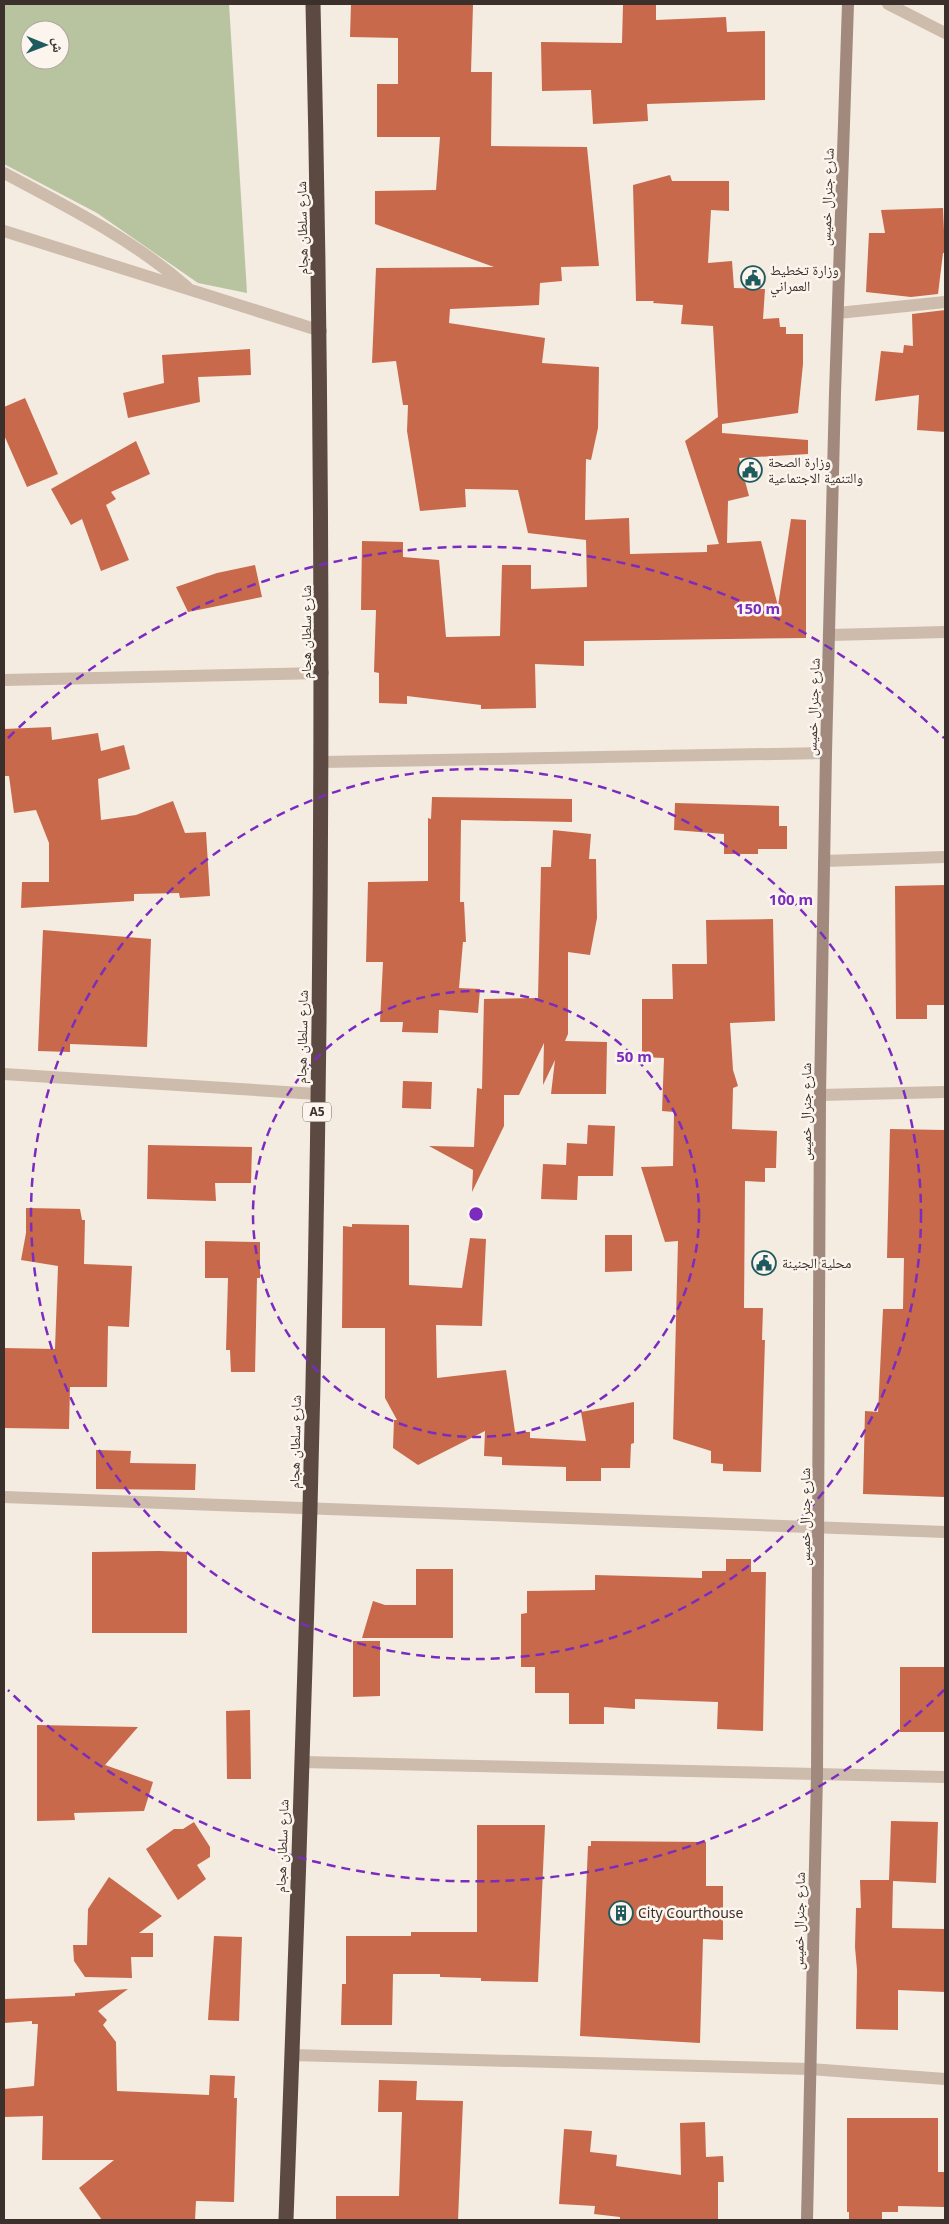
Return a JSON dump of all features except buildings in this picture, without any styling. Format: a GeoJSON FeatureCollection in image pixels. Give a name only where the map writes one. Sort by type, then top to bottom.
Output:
{"type":"FeatureCollection","features":[{"type":"Feature","properties":{"kind":"highway","name":"شارع سلطان هجام"},"geometry":{"type":"LineString","coordinates":[[286,2220],[310,1507],[322,762],[321,331],[313,4]]}},
{"type":"Feature","properties":{"kind":"main road","name":"شارع جنرال خميس"},"geometry":{"type":"LineString","coordinates":[[807,2220],[817,1775],[820,1527],[820,1095],[824,861],[848,4]]}},
{"type":"Feature","properties":{"kind":"street"},"geometry":{"type":"LineString","coordinates":[[888,4],[945,33]]}},
{"type":"Feature","properties":{"kind":"street"},"geometry":{"type":"LineString","coordinates":[[4,173],[122,237],[157,261],[191,290]]}},
{"type":"Feature","properties":{"kind":"street"},"geometry":{"type":"LineString","coordinates":[[4,231],[321,331]]}},
{"type":"Feature","properties":{"kind":"street"},"geometry":{"type":"LineString","coordinates":[[838,313],[945,302]]}},
{"type":"Feature","properties":{"kind":"street"},"geometry":{"type":"LineString","coordinates":[[830,635],[945,632]]}},
{"type":"Feature","properties":{"kind":"street"},"geometry":{"type":"LineString","coordinates":[[4,680],[322,673]]}},
{"type":"Feature","properties":{"kind":"street"},"geometry":{"type":"LineString","coordinates":[[322,762],[826,753]]}},
{"type":"Feature","properties":{"kind":"street"},"geometry":{"type":"LineString","coordinates":[[824,861],[945,857]]}},
{"type":"Feature","properties":{"kind":"street"},"geometry":{"type":"LineString","coordinates":[[4,1074],[317,1094]]}},
{"type":"Feature","properties":{"kind":"street"},"geometry":{"type":"LineString","coordinates":[[820,1095],[945,1092]]}},
{"type":"Feature","properties":{"kind":"street"},"geometry":{"type":"LineString","coordinates":[[4,1497],[945,1532]]}},
{"type":"Feature","properties":{"kind":"street"},"geometry":{"type":"LineString","coordinates":[[302,1762],[945,1777]]}},
{"type":"Feature","properties":{"kind":"street"},"geometry":{"type":"LineString","coordinates":[[292,2055],[810,2069],[945,2079]]}},
{"type":"Feature","properties":{"kind":"green space"},"geometry":{"type":"Polygon","coordinates":[[[4,4],[229,4],[247,293],[198,283],[97,213],[4,164],[4,4]]]}},
{"type":"Feature","properties":{"kind":"place","name":"وزارة تخطيط العمراني"},"geometry":{"type":"Point","coordinates":[753,278]}},
{"type":"Feature","properties":{"kind":"place","name":"وزارة الصحة والتنمية الاجتماعية"},"geometry":{"type":"Point","coordinates":[750,470]}},
{"type":"Feature","properties":{"kind":"place","name":"محلية الجنينة"},"geometry":{"type":"Point","coordinates":[764,1263]}},
{"type":"Feature","properties":{"kind":"place","name":"City Courthouse"},"geometry":{"type":"Point","coordinates":[621,1913]}}]}
